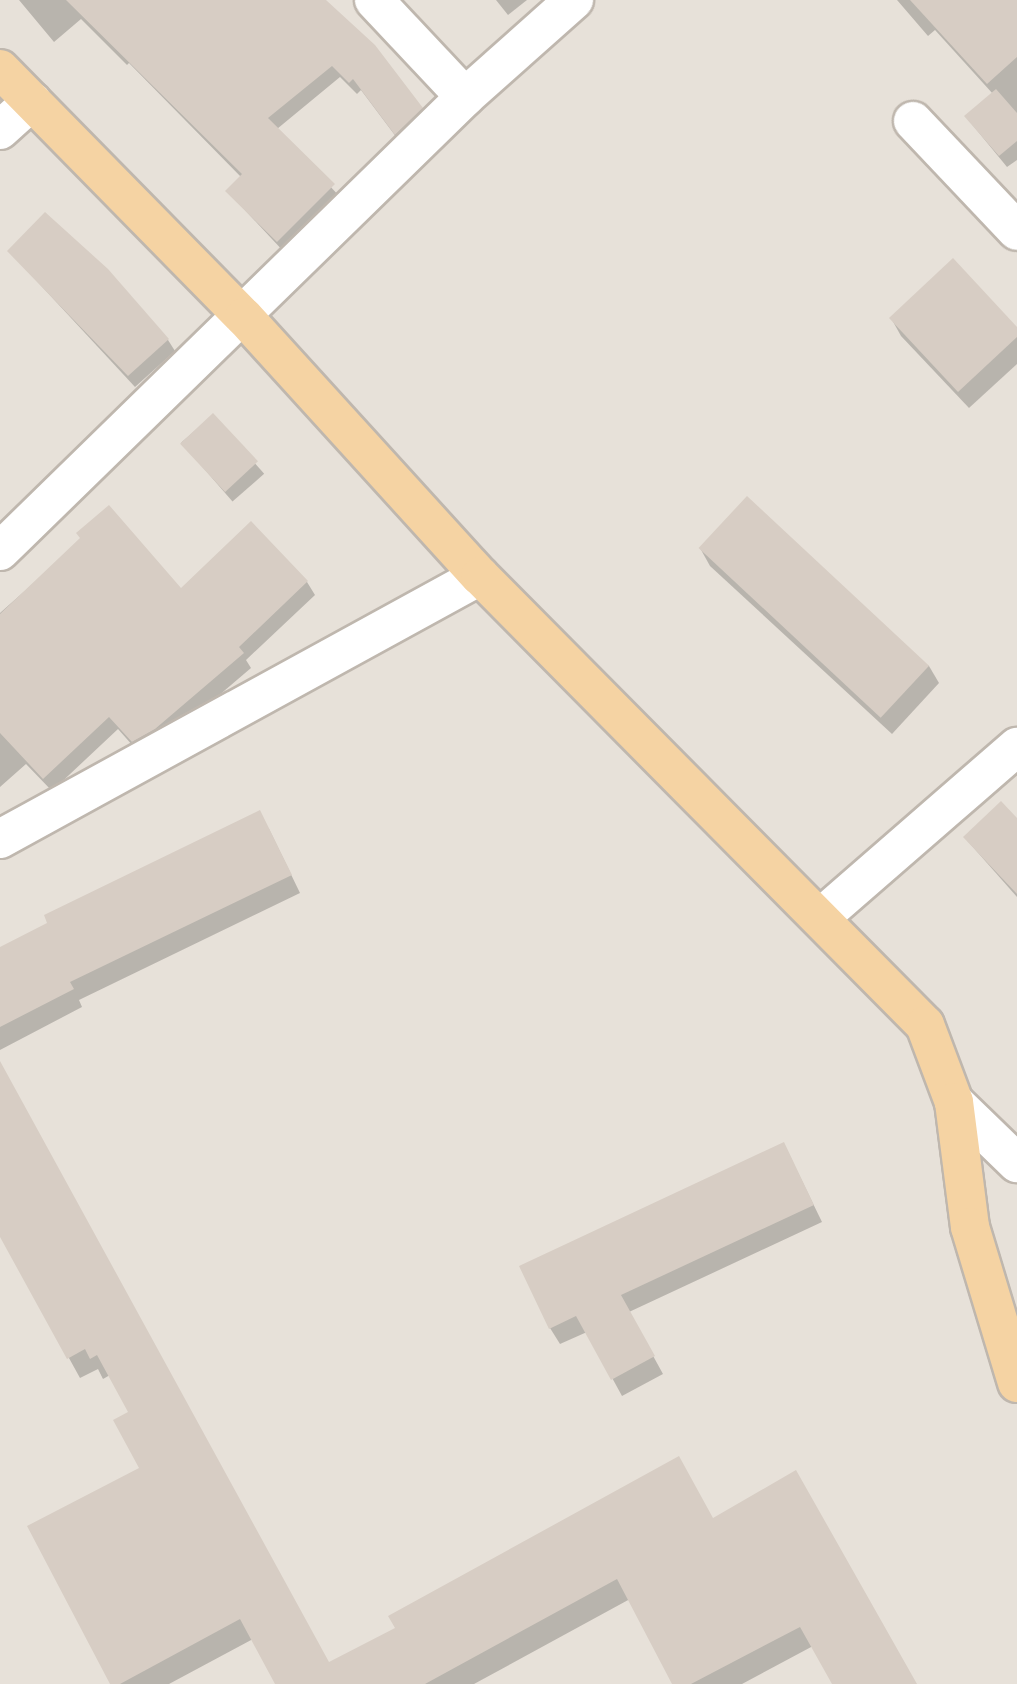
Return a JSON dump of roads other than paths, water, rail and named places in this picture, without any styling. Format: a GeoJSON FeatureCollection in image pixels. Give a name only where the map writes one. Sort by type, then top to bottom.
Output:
{"type":"FeatureCollection","features":[{"type":"Feature","properties":{"kind":"main road"},"geometry":{"type":"LineString","coordinates":[[0,69],[244,317],[480,576],[925,1025],[954,1102],[970,1227],[1017,1383]]}},
{"type":"Feature","properties":{"kind":"street"},"geometry":{"type":"LineString","coordinates":[[374,0],[465,97]]}},
{"type":"Feature","properties":{"kind":"street"},"geometry":{"type":"LineString","coordinates":[[0,551],[244,317],[465,97],[574,0]]}},
{"type":"Feature","properties":{"kind":"street"},"geometry":{"type":"LineString","coordinates":[[0,130],[32,101]]}},
{"type":"Feature","properties":{"kind":"street"},"geometry":{"type":"LineString","coordinates":[[913,121],[1017,230]]}},
{"type":"Feature","properties":{"kind":"street"},"geometry":{"type":"LineString","coordinates":[[0,839],[480,576]]}},
{"type":"Feature","properties":{"kind":"street"},"geometry":{"type":"LineString","coordinates":[[820,918],[1017,747]]}},
{"type":"Feature","properties":{"kind":"street"},"geometry":{"type":"LineString","coordinates":[[954,1102],[1017,1163]]}}]}
